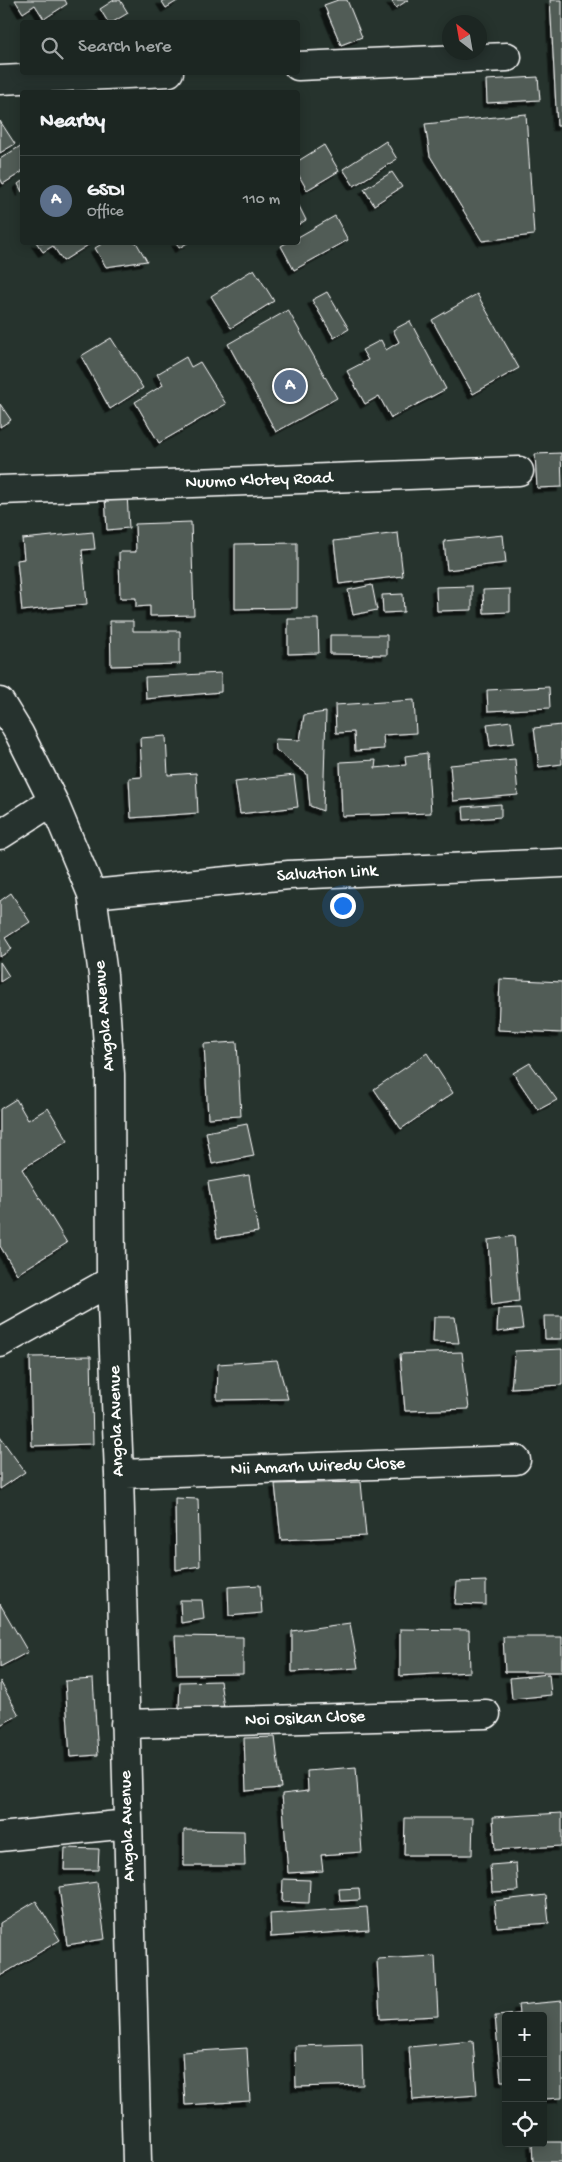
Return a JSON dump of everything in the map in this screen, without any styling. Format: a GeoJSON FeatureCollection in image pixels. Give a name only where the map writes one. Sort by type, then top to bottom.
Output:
{"type":"FeatureCollection","features":[{"type":"Feature","properties":{"kind":"street"},"geometry":{"type":"LineString","coordinates":[[300,66],[507,57]]}},
{"type":"Feature","properties":{"kind":"street"},"geometry":{"type":"LineString","coordinates":[[0,80],[106,75]]}},
{"type":"Feature","properties":{"kind":"street","name":"Nuumo Klotey Road"},"geometry":{"type":"LineString","coordinates":[[0,490],[519,471]]}},
{"type":"Feature","properties":{"kind":"street","name":"Angola Avenue"},"geometry":{"type":"LineString","coordinates":[[0,702],[19,733],[53,801],[92,894],[103,975],[110,1074],[111,1281],[119,1474],[137,2162]]}},
{"type":"Feature","properties":{"kind":"street"},"geometry":{"type":"LineString","coordinates":[[0,835],[53,801]]}},
{"type":"Feature","properties":{"kind":"street","name":"Salvation Link"},"geometry":{"type":"LineString","coordinates":[[92,894],[289,875],[562,863]]}},
{"type":"Feature","properties":{"kind":"street"},"geometry":{"type":"LineString","coordinates":[[0,1343],[111,1281]]}},
{"type":"Feature","properties":{"kind":"street","name":"Nii Amarh Wiredu Close"},"geometry":{"type":"LineString","coordinates":[[119,1474],[516,1460]]}},
{"type":"Feature","properties":{"kind":"street","name":"Noi Osikan Close"},"geometry":{"type":"LineString","coordinates":[[125,1724],[486,1714]]}},
{"type":"Feature","properties":{"kind":"street"},"geometry":{"type":"LineString","coordinates":[[0,1837],[128,1824]]}},
{"type":"Feature","properties":{"kind":"building"},"geometry":{"type":"Polygon","coordinates":[[[15,0],[65,0],[67,4],[44,19],[35,5],[23,13],[15,0]]]}},
{"type":"Feature","properties":{"kind":"building"},"geometry":{"type":"Polygon","coordinates":[[[114,0],[120,0],[128,13],[116,20],[107,20],[100,9],[114,0]]]}},
{"type":"Feature","properties":{"kind":"building"},"geometry":{"type":"Polygon","coordinates":[[[161,0],[179,0],[166,8],[161,0]]]}},
{"type":"Feature","properties":{"kind":"building"},"geometry":{"type":"Polygon","coordinates":[[[338,0],[347,0],[362,37],[341,45],[324,5],[338,0]]]}},
{"type":"Feature","properties":{"kind":"building"},"geometry":{"type":"Polygon","coordinates":[[[391,0],[408,0],[396,8],[391,0]]]}},
{"type":"Feature","properties":{"kind":"building"},"geometry":{"type":"Polygon","coordinates":[[[550,0],[562,0],[562,126],[557,126],[550,0]]]}},
{"type":"Feature","properties":{"kind":"building"},"geometry":{"type":"Polygon","coordinates":[[[538,77],[540,100],[487,103],[486,80],[538,77]]]}},
{"type":"Feature","properties":{"kind":"building"},"geometry":{"type":"Polygon","coordinates":[[[526,114],[534,235],[482,241],[430,156],[425,124],[526,114]]]}},
{"type":"Feature","properties":{"kind":"building"},"geometry":{"type":"Polygon","coordinates":[[[0,121],[15,144],[0,153],[0,121]]]}},
{"type":"Feature","properties":{"kind":"building"},"geometry":{"type":"Polygon","coordinates":[[[386,141],[397,159],[354,186],[343,169],[386,141]]]}},
{"type":"Feature","properties":{"kind":"building"},"geometry":{"type":"Polygon","coordinates":[[[324,145],[339,171],[307,190],[300,178],[300,160],[324,145]]]}},
{"type":"Feature","properties":{"kind":"building"},"geometry":{"type":"Polygon","coordinates":[[[20,146],[20,173],[3,184],[0,178],[0,159],[20,146]]]}},
{"type":"Feature","properties":{"kind":"building"},"geometry":{"type":"Polygon","coordinates":[[[392,172],[402,187],[374,205],[364,189],[392,172]]]}},
{"type":"Feature","properties":{"kind":"building"},"geometry":{"type":"Polygon","coordinates":[[[300,208],[306,220],[300,224],[300,208]]]}},
{"type":"Feature","properties":{"kind":"building"},"geometry":{"type":"Polygon","coordinates":[[[335,216],[348,240],[294,270],[281,246],[300,245],[300,236],[335,216]]]}},
{"type":"Feature","properties":{"kind":"building"},"geometry":{"type":"Polygon","coordinates":[[[38,245],[88,245],[63,261],[53,246],[43,252],[38,245]]]}},
{"type":"Feature","properties":{"kind":"building"},"geometry":{"type":"Polygon","coordinates":[[[100,245],[138,245],[147,261],[106,267],[95,248],[100,245]]]}},
{"type":"Feature","properties":{"kind":"building"},"geometry":{"type":"Polygon","coordinates":[[[254,269],[274,301],[231,328],[211,296],[254,269]]]}},
{"type":"Feature","properties":{"kind":"building"},"geometry":{"type":"Polygon","coordinates":[[[327,292],[349,329],[334,338],[312,300],[327,292]]]}},
{"type":"Feature","properties":{"kind":"building"},"geometry":{"type":"Polygon","coordinates":[[[477,294],[519,368],[473,394],[432,320],[477,294]]]}},
{"type":"Feature","properties":{"kind":"building"},"geometry":{"type":"Polygon","coordinates":[[[288,310],[337,398],[276,432],[228,344],[288,310]]]}},
{"type":"Feature","properties":{"kind":"building"},"geometry":{"type":"Polygon","coordinates":[[[410,321],[446,389],[391,418],[379,396],[365,404],[347,371],[368,360],[362,350],[381,340],[386,350],[399,342],[393,330],[410,321]]]}},
{"type":"Feature","properties":{"kind":"building"},"geometry":{"type":"Polygon","coordinates":[[[111,338],[143,388],[110,409],[81,356],[111,338]]]}},
{"type":"Feature","properties":{"kind":"building"},"geometry":{"type":"Polygon","coordinates":[[[186,357],[191,367],[200,362],[226,404],[159,443],[135,402],[163,385],[157,374],[186,357]]]}},
{"type":"Feature","properties":{"kind":"building"},"geometry":{"type":"Polygon","coordinates":[[[0,404],[11,420],[0,427],[0,404]]]}},
{"type":"Feature","properties":{"kind":"building"},"geometry":{"type":"Polygon","coordinates":[[[561,453],[562,487],[537,488],[535,454],[561,453]]]}},
{"type":"Feature","properties":{"kind":"building"},"geometry":{"type":"Polygon","coordinates":[[[127,494],[129,528],[107,530],[105,496],[127,494]]]}},
{"type":"Feature","properties":{"kind":"building"},"geometry":{"type":"Polygon","coordinates":[[[191,522],[194,615],[150,616],[150,606],[136,607],[136,598],[120,598],[119,552],[136,552],[135,524],[191,522]]]}},
{"type":"Feature","properties":{"kind":"building"},"geometry":{"type":"Polygon","coordinates":[[[93,532],[95,549],[82,550],[87,604],[22,611],[17,560],[24,559],[22,539],[93,532]]]}},
{"type":"Feature","properties":{"kind":"building"},"geometry":{"type":"Polygon","coordinates":[[[398,533],[403,576],[339,584],[334,541],[398,533]]]}},
{"type":"Feature","properties":{"kind":"building"},"geometry":{"type":"Polygon","coordinates":[[[503,535],[506,563],[447,570],[444,541],[503,535]]]}},
{"type":"Feature","properties":{"kind":"building"},"geometry":{"type":"Polygon","coordinates":[[[297,543],[297,608],[235,609],[235,544],[297,543]]]}},
{"type":"Feature","properties":{"kind":"building"},"geometry":{"type":"Polygon","coordinates":[[[372,585],[377,610],[353,615],[348,590],[372,585]]]}},
{"type":"Feature","properties":{"kind":"building"},"geometry":{"type":"Polygon","coordinates":[[[472,586],[472,610],[437,611],[436,587],[472,586]]]}},
{"type":"Feature","properties":{"kind":"building"},"geometry":{"type":"Polygon","coordinates":[[[510,589],[510,612],[484,613],[483,590],[510,589]]]}},
{"type":"Feature","properties":{"kind":"building"},"geometry":{"type":"Polygon","coordinates":[[[403,594],[404,612],[383,613],[382,595],[403,594]]]}},
{"type":"Feature","properties":{"kind":"building"},"geometry":{"type":"Polygon","coordinates":[[[288,619],[318,619],[319,653],[288,654],[288,619]]]}},
{"type":"Feature","properties":{"kind":"building"},"geometry":{"type":"Polygon","coordinates":[[[110,621],[133,621],[133,631],[180,631],[180,664],[111,666],[110,621]]]}},
{"type":"Feature","properties":{"kind":"building"},"geometry":{"type":"Polygon","coordinates":[[[330,635],[387,635],[387,655],[330,654],[330,635]]]}},
{"type":"Feature","properties":{"kind":"building"},"geometry":{"type":"Polygon","coordinates":[[[221,673],[221,692],[146,699],[145,677],[221,673]]]}},
{"type":"Feature","properties":{"kind":"building"},"geometry":{"type":"Polygon","coordinates":[[[549,687],[550,708],[488,711],[487,690],[549,687]]]}},
{"type":"Feature","properties":{"kind":"building"},"geometry":{"type":"Polygon","coordinates":[[[414,700],[416,733],[383,735],[384,749],[355,751],[354,732],[336,733],[335,705],[414,700]]]}},
{"type":"Feature","properties":{"kind":"building"},"geometry":{"type":"Polygon","coordinates":[[[326,712],[323,811],[310,806],[307,774],[276,750],[275,739],[300,740],[304,715],[326,712]]]}},
{"type":"Feature","properties":{"kind":"building"},"geometry":{"type":"Polygon","coordinates":[[[511,721],[514,743],[490,746],[487,724],[511,721]]]}},
{"type":"Feature","properties":{"kind":"building"},"geometry":{"type":"Polygon","coordinates":[[[561,725],[562,764],[539,767],[534,728],[561,725]]]}},
{"type":"Feature","properties":{"kind":"building"},"geometry":{"type":"Polygon","coordinates":[[[166,736],[168,775],[196,773],[198,813],[131,818],[129,778],[142,777],[140,738],[166,736]]]}},
{"type":"Feature","properties":{"kind":"building"},"geometry":{"type":"Polygon","coordinates":[[[427,753],[431,813],[342,816],[340,762],[376,760],[375,768],[406,765],[405,756],[427,753]]]}},
{"type":"Feature","properties":{"kind":"building"},"geometry":{"type":"Polygon","coordinates":[[[515,759],[518,795],[453,801],[450,765],[515,759]]]}},
{"type":"Feature","properties":{"kind":"building"},"geometry":{"type":"Polygon","coordinates":[[[294,775],[298,807],[240,814],[235,782],[294,775]]]}},
{"type":"Feature","properties":{"kind":"building"},"geometry":{"type":"Polygon","coordinates":[[[501,804],[501,817],[464,820],[463,807],[501,804]]]}},
{"type":"Feature","properties":{"kind":"building"},"geometry":{"type":"Polygon","coordinates":[[[11,893],[30,922],[5,938],[12,949],[0,957],[0,901],[11,893]]]}},
{"type":"Feature","properties":{"kind":"building"},"geometry":{"type":"Polygon","coordinates":[[[0,962],[9,976],[0,982],[0,962]]]}},
{"type":"Feature","properties":{"kind":"building"},"geometry":{"type":"Polygon","coordinates":[[[500,979],[562,982],[562,1033],[498,1030],[500,979]]]}},
{"type":"Feature","properties":{"kind":"building"},"geometry":{"type":"Polygon","coordinates":[[[237,1042],[241,1116],[208,1118],[204,1044],[237,1042]]]}},
{"type":"Feature","properties":{"kind":"building"},"geometry":{"type":"Polygon","coordinates":[[[427,1053],[453,1093],[401,1129],[374,1089],[427,1053]]]}},
{"type":"Feature","properties":{"kind":"building"},"geometry":{"type":"Polygon","coordinates":[[[530,1063],[557,1100],[538,1110],[513,1073],[530,1063]]]}},
{"type":"Feature","properties":{"kind":"building"},"geometry":{"type":"Polygon","coordinates":[[[16,1099],[28,1120],[48,1108],[68,1141],[22,1169],[67,1243],[17,1274],[0,1246],[0,1109],[16,1099]]]}},
{"type":"Feature","properties":{"kind":"building"},"geometry":{"type":"Polygon","coordinates":[[[247,1124],[254,1156],[212,1164],[206,1132],[247,1124]]]}},
{"type":"Feature","properties":{"kind":"building"},"geometry":{"type":"Polygon","coordinates":[[[249,1175],[258,1232],[217,1238],[208,1182],[249,1175]]]}},
{"type":"Feature","properties":{"kind":"building"},"geometry":{"type":"Polygon","coordinates":[[[514,1236],[519,1301],[492,1305],[488,1240],[514,1236]]]}},
{"type":"Feature","properties":{"kind":"building"},"geometry":{"type":"Polygon","coordinates":[[[520,1308],[523,1329],[497,1332],[498,1309],[520,1308]]]}},
{"type":"Feature","properties":{"kind":"building"},"geometry":{"type":"Polygon","coordinates":[[[544,1316],[562,1316],[562,1339],[545,1339],[544,1316]]]}},
{"type":"Feature","properties":{"kind":"building"},"geometry":{"type":"Polygon","coordinates":[[[434,1317],[455,1317],[459,1343],[433,1342],[434,1317]]]}},
{"type":"Feature","properties":{"kind":"building"},"geometry":{"type":"Polygon","coordinates":[[[562,1349],[562,1385],[511,1388],[515,1351],[562,1349]]]}},
{"type":"Feature","properties":{"kind":"building"},"geometry":{"type":"Polygon","coordinates":[[[462,1352],[469,1409],[405,1411],[400,1354],[462,1352]]]}},
{"type":"Feature","properties":{"kind":"building"},"geometry":{"type":"Polygon","coordinates":[[[91,1356],[93,1444],[32,1446],[30,1357],[91,1356]]]}},
{"type":"Feature","properties":{"kind":"building"},"geometry":{"type":"Polygon","coordinates":[[[277,1360],[288,1399],[217,1400],[218,1364],[277,1360]]]}},
{"type":"Feature","properties":{"kind":"building"},"geometry":{"type":"Polygon","coordinates":[[[0,1437],[25,1472],[0,1489],[0,1437]]]}},
{"type":"Feature","properties":{"kind":"building"},"geometry":{"type":"Polygon","coordinates":[[[361,1482],[366,1536],[281,1540],[275,1484],[361,1482]]]}},
{"type":"Feature","properties":{"kind":"building"},"geometry":{"type":"Polygon","coordinates":[[[175,1498],[198,1499],[200,1566],[176,1570],[175,1498]]]}},
{"type":"Feature","properties":{"kind":"building"},"geometry":{"type":"Polygon","coordinates":[[[486,1581],[486,1605],[455,1604],[457,1582],[486,1581]]]}},
{"type":"Feature","properties":{"kind":"building"},"geometry":{"type":"Polygon","coordinates":[[[260,1585],[262,1613],[229,1616],[228,1587],[260,1585]]]}},
{"type":"Feature","properties":{"kind":"building"},"geometry":{"type":"Polygon","coordinates":[[[180,1600],[202,1600],[204,1619],[181,1623],[180,1600]]]}},
{"type":"Feature","properties":{"kind":"building"},"geometry":{"type":"Polygon","coordinates":[[[0,1604],[28,1652],[0,1667],[0,1604]]]}},
{"type":"Feature","properties":{"kind":"building"},"geometry":{"type":"Polygon","coordinates":[[[350,1623],[358,1668],[292,1672],[292,1631],[350,1623]]]}},
{"type":"Feature","properties":{"kind":"building"},"geometry":{"type":"Polygon","coordinates":[[[400,1629],[469,1630],[470,1672],[400,1676],[400,1629]]]}},
{"type":"Feature","properties":{"kind":"building"},"geometry":{"type":"Polygon","coordinates":[[[175,1636],[243,1637],[243,1674],[177,1675],[175,1636]]]}},
{"type":"Feature","properties":{"kind":"building"},"geometry":{"type":"Polygon","coordinates":[[[503,1637],[562,1637],[562,1672],[505,1672],[503,1637]]]}},
{"type":"Feature","properties":{"kind":"building"},"geometry":{"type":"Polygon","coordinates":[[[549,1674],[551,1695],[512,1699],[510,1678],[549,1674]]]}},
{"type":"Feature","properties":{"kind":"building"},"geometry":{"type":"Polygon","coordinates":[[[93,1679],[98,1755],[70,1757],[65,1681],[93,1679]]]}},
{"type":"Feature","properties":{"kind":"building"},"geometry":{"type":"Polygon","coordinates":[[[0,1681],[19,1715],[0,1725],[0,1681]]]}},
{"type":"Feature","properties":{"kind":"building"},"geometry":{"type":"Polygon","coordinates":[[[220,1681],[224,1708],[179,1708],[180,1682],[220,1681]]]}},
{"type":"Feature","properties":{"kind":"building"},"geometry":{"type":"Polygon","coordinates":[[[275,1737],[281,1788],[246,1791],[244,1738],[275,1737]]]}},
{"type":"Feature","properties":{"kind":"building"},"geometry":{"type":"Polygon","coordinates":[[[356,1767],[362,1852],[321,1855],[323,1871],[288,1873],[282,1794],[308,1791],[307,1771],[356,1767]]]}},
{"type":"Feature","properties":{"kind":"building"},"geometry":{"type":"Polygon","coordinates":[[[562,1813],[562,1846],[495,1850],[493,1817],[562,1813]]]}},
{"type":"Feature","properties":{"kind":"building"},"geometry":{"type":"Polygon","coordinates":[[[405,1818],[473,1818],[472,1855],[404,1855],[405,1818]]]}},
{"type":"Feature","properties":{"kind":"building"},"geometry":{"type":"Polygon","coordinates":[[[184,1830],[244,1831],[245,1866],[184,1866],[184,1830]]]}},
{"type":"Feature","properties":{"kind":"building"},"geometry":{"type":"Polygon","coordinates":[[[65,1848],[99,1849],[98,1870],[64,1870],[65,1848]]]}},
{"type":"Feature","properties":{"kind":"building"},"geometry":{"type":"Polygon","coordinates":[[[516,1863],[518,1891],[492,1892],[490,1865],[516,1863]]]}},
{"type":"Feature","properties":{"kind":"building"},"geometry":{"type":"Polygon","coordinates":[[[283,1879],[310,1880],[309,1903],[282,1902],[283,1879]]]}},
{"type":"Feature","properties":{"kind":"building"},"geometry":{"type":"Polygon","coordinates":[[[97,1882],[105,1939],[67,1945],[59,1887],[97,1882]]]}},
{"type":"Feature","properties":{"kind":"building"},"geometry":{"type":"Polygon","coordinates":[[[359,1888],[360,1900],[340,1901],[339,1889],[359,1888]]]}},
{"type":"Feature","properties":{"kind":"building"},"geometry":{"type":"Polygon","coordinates":[[[546,1895],[549,1923],[497,1927],[494,1901],[546,1895]]]}},
{"type":"Feature","properties":{"kind":"building"},"geometry":{"type":"Polygon","coordinates":[[[36,1901],[60,1940],[0,1976],[0,1923],[36,1901]]]}},
{"type":"Feature","properties":{"kind":"building"},"geometry":{"type":"Polygon","coordinates":[[[367,1907],[369,1930],[271,1937],[270,1914],[367,1907]]]}},
{"type":"Feature","properties":{"kind":"building"},"geometry":{"type":"Polygon","coordinates":[[[435,1956],[438,2016],[380,2019],[377,1959],[435,1956]]]}},
{"type":"Feature","properties":{"kind":"building"},"geometry":{"type":"Polygon","coordinates":[[[562,2001],[562,2098],[547,2099],[547,2012],[519,2012],[518,2005],[562,2001]]]}},
{"type":"Feature","properties":{"kind":"building"},"geometry":{"type":"Polygon","coordinates":[[[502,2015],[502,2081],[501,2081],[495,2016],[502,2015]]]}},
{"type":"Feature","properties":{"kind":"building"},"geometry":{"type":"Polygon","coordinates":[[[473,2041],[477,2095],[413,2100],[409,2047],[473,2041]]]}},
{"type":"Feature","properties":{"kind":"building"},"geometry":{"type":"Polygon","coordinates":[[[362,2044],[363,2085],[296,2087],[295,2046],[362,2044]]]}},
{"type":"Feature","properties":{"kind":"building"},"geometry":{"type":"Polygon","coordinates":[[[247,2048],[250,2101],[185,2105],[182,2052],[247,2048]]]}},
{"type":"Feature","properties":{"kind":"building"},"geometry":{"type":"Polygon","coordinates":[[[547,2142],[562,2142],[562,2162],[533,2162],[532,2147],[547,2147],[547,2142]]]}},
{"type":"Feature","properties":{"kind":"place","name":"GSDI"},"geometry":{"type":"Point","coordinates":[290,386]}}]}
